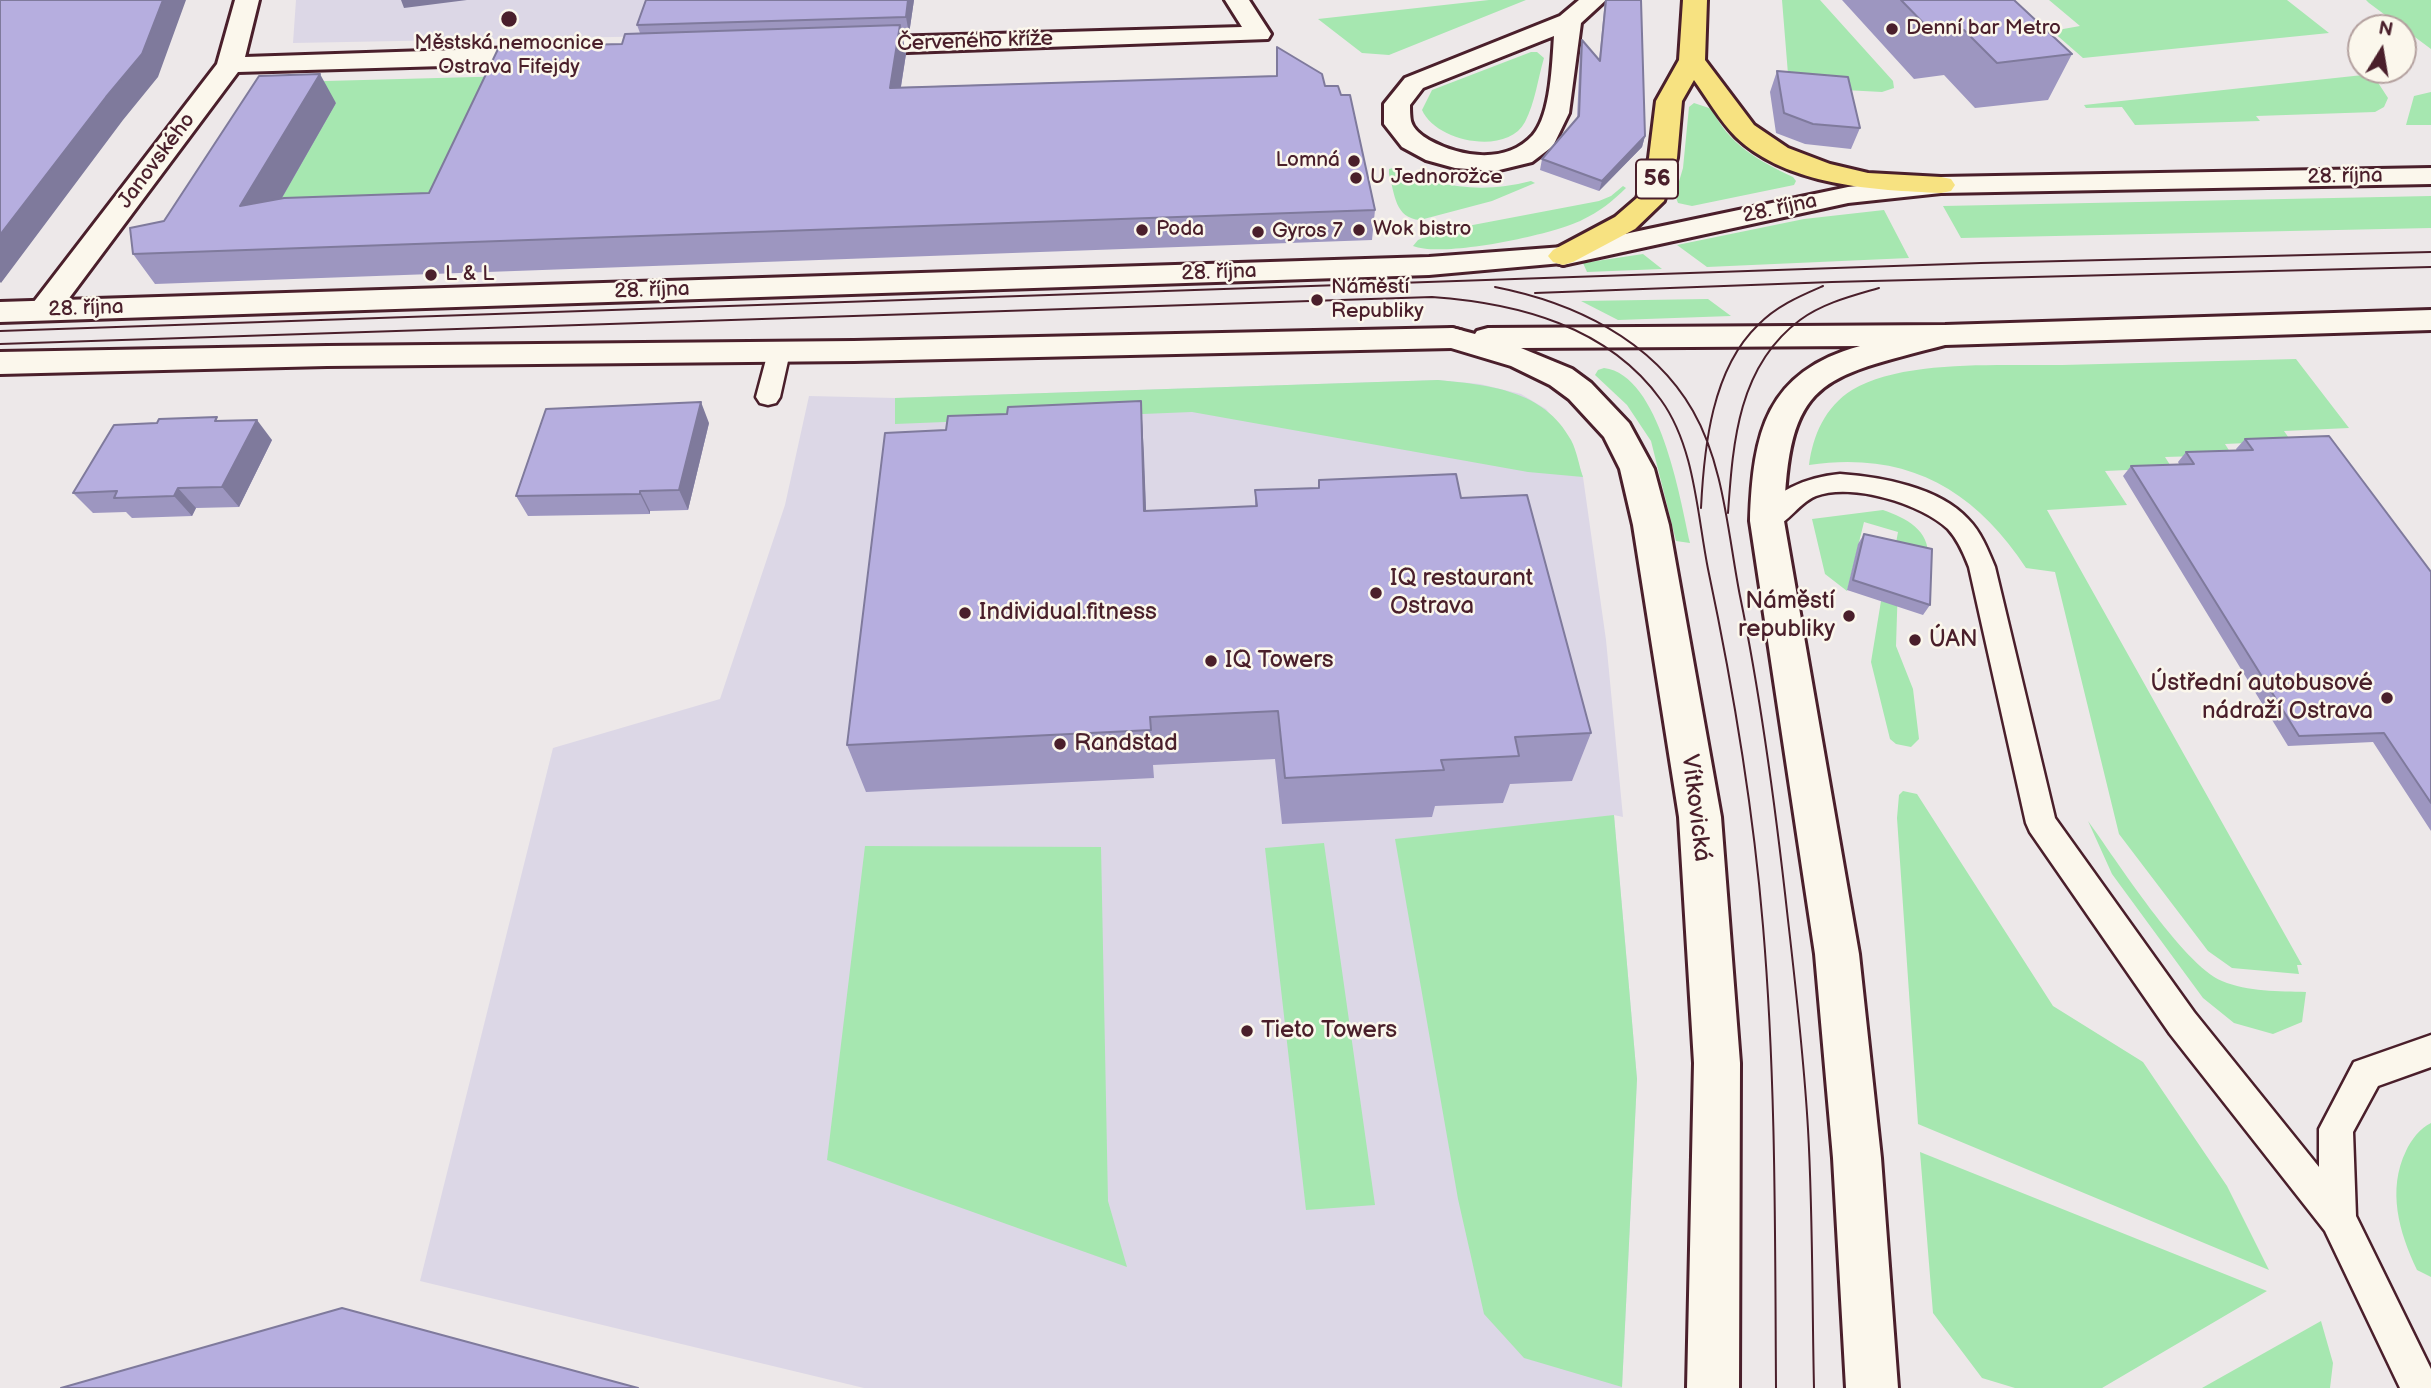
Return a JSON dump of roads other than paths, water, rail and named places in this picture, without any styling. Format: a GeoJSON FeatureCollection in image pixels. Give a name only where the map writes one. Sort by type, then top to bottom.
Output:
{"type":"FeatureCollection","features":[{"type":"Feature","properties":{"kind":"highway","name":"56"},"geometry":{"type":"LineString","coordinates":[[1563,256],[1625,223],[1650,201],[1663,158],[1669,101],[1692,60],[1695,0]]}},
{"type":"Feature","properties":{"kind":"highway"},"geometry":{"type":"LineString","coordinates":[[1692,60],[1745,131],[1778,154],[1871,187]]}},
{"type":"Feature","properties":{"kind":"street","name":"Janovského"},"geometry":{"type":"LineString","coordinates":[[44,310],[230,65],[247,0]]}},
{"type":"Feature","properties":{"kind":"street","name":"Červeného kříže"},"geometry":{"type":"LineString","coordinates":[[828,47],[1259,34],[1237,0]]}},
{"type":"Feature","properties":{"kind":"street"},"geometry":{"type":"LineString","coordinates":[[1569,21],[1560,97],[1543,140],[1530,153],[1491,164],[1446,159],[1425,150],[1401,132],[1395,120],[1396,105],[1402,93],[1414,83],[1569,21],[1594,0]]}},
{"type":"Feature","properties":{"kind":"street"},"geometry":{"type":"LineString","coordinates":[[230,65],[578,54]]}},
{"type":"Feature","properties":{"kind":"street","name":"28. října"},"geometry":{"type":"LineString","coordinates":[[0,312],[1429,267],[1563,256],[1847,195],[1871,187],[2431,176]]}},
{"type":"Feature","properties":{"kind":"street"},"geometry":{"type":"LineString","coordinates":[[0,363],[327,356],[779,352],[1452,338],[1945,335],[2431,320]]}},
{"type":"Feature","properties":{"kind":"street"},"geometry":{"type":"LineString","coordinates":[[1872,1388],[1857,1158],[1837,954],[1767,521],[1770,460],[1788,406],[1820,373],[1840,364],[1945,335]]}},
{"type":"Feature","properties":{"kind":"street","name":"Vítkovická"},"geometry":{"type":"LineString","coordinates":[[1452,338],[1522,359],[1561,377],[1580,391],[1617,431],[1637,469],[1651,525],[1700,817],[1717,1063],[1713,1388]]}},
{"type":"Feature","properties":{"kind":"lane"},"geometry":{"type":"LineString","coordinates":[[768,397],[779,352]]}},
{"type":"Feature","properties":{"kind":"lane"},"geometry":{"type":"LineString","coordinates":[[1767,521],[1805,490],[1841,483],[1882,488],[1933,506],[1955,521],[1970,540],[1982,567],[2041,823],[2182,1023],[2338,1218],[2420,1388]]}},
{"type":"Feature","properties":{"kind":"lane"},"geometry":{"type":"LineString","coordinates":[[2338,1218],[2336,1129],[2366,1074],[2431,1051]]}},
{"type":"Feature","properties":{"kind":"tram line"},"geometry":{"type":"LineString","coordinates":[[0,331],[1981,263],[2431,252]]}},
{"type":"Feature","properties":{"kind":"tram line"},"geometry":{"type":"LineString","coordinates":[[1535,293],[1832,282],[2431,267]]}},
{"type":"Feature","properties":{"kind":"tram line"},"geometry":{"type":"LineString","coordinates":[[1707,442],[1721,386],[1742,343],[1773,312],[1823,286]]}},
{"type":"Feature","properties":{"kind":"tram line"},"geometry":{"type":"LineString","coordinates":[[1495,287],[1553,303],[1581,314],[1633,344],[1656,363],[1676,386],[1693,411],[1707,442]]}},
{"type":"Feature","properties":{"kind":"tram line"},"geometry":{"type":"LineString","coordinates":[[1728,513],[1737,433],[1751,383],[1763,360],[1779,339],[1809,314],[1879,288]]}},
{"type":"Feature","properties":{"kind":"tram line"},"geometry":{"type":"LineString","coordinates":[[0,344],[1432,297],[1496,305],[1558,323],[1588,336],[1615,354],[1639,375],[1661,400],[1681,438],[1693,482],[1734,702],[1754,836],[1767,983],[1774,1157],[1776,1388]]}},
{"type":"Feature","properties":{"kind":"tram line"},"geometry":{"type":"LineString","coordinates":[[1701,508],[1707,442]]}},
{"type":"Feature","properties":{"kind":"tram line"},"geometry":{"type":"LineString","coordinates":[[1707,442],[1724,501],[1762,717],[1779,838],[1794,972],[1810,1161],[1814,1388]]}},
{"type":"Feature","properties":{"kind":"place","name":"Městská nemocnice Ostrava Fifejdy"},"geometry":{"type":"Point","coordinates":[509,19]}},
{"type":"Feature","properties":{"kind":"place","name":"Denní bar Metro"},"geometry":{"type":"Point","coordinates":[1892,29]}},
{"type":"Feature","properties":{"kind":"place","name":"Lomná"},"geometry":{"type":"Point","coordinates":[1354,161]}},
{"type":"Feature","properties":{"kind":"place","name":"U Jednorožce"},"geometry":{"type":"Point","coordinates":[1356,178]}},
{"type":"Feature","properties":{"kind":"place","name":"Poda"},"geometry":{"type":"Point","coordinates":[1142,230]}},
{"type":"Feature","properties":{"kind":"place","name":"Wok bistro"},"geometry":{"type":"Point","coordinates":[1359,230]}},
{"type":"Feature","properties":{"kind":"place","name":"Gyros 7"},"geometry":{"type":"Point","coordinates":[1258,232]}},
{"type":"Feature","properties":{"kind":"place","name":"L & L"},"geometry":{"type":"Point","coordinates":[431,275]}},
{"type":"Feature","properties":{"kind":"place","name":"Náměstí Republiky"},"geometry":{"type":"Point","coordinates":[1317,300]}},
{"type":"Feature","properties":{"kind":"place","name":"IQ restaurant Ostrava"},"geometry":{"type":"Point","coordinates":[1376,593]}},
{"type":"Feature","properties":{"kind":"place","name":"Individual.fitness"},"geometry":{"type":"Point","coordinates":[965,613]}},
{"type":"Feature","properties":{"kind":"place","name":"Náměstí republiky"},"geometry":{"type":"Point","coordinates":[1849,616]}},
{"type":"Feature","properties":{"kind":"place","name":"ÚAN"},"geometry":{"type":"Point","coordinates":[1915,640]}},
{"type":"Feature","properties":{"kind":"place","name":"IQ Towers"},"geometry":{"type":"Point","coordinates":[1211,661]}},
{"type":"Feature","properties":{"kind":"place","name":"Ústřední autobusové nádraží Ostrava"},"geometry":{"type":"Point","coordinates":[2387,698]}},
{"type":"Feature","properties":{"kind":"place","name":"Randstad"},"geometry":{"type":"Point","coordinates":[1060,744]}},
{"type":"Feature","properties":{"kind":"place","name":"Tieto Towers"},"geometry":{"type":"Point","coordinates":[1247,1031]}}]}
